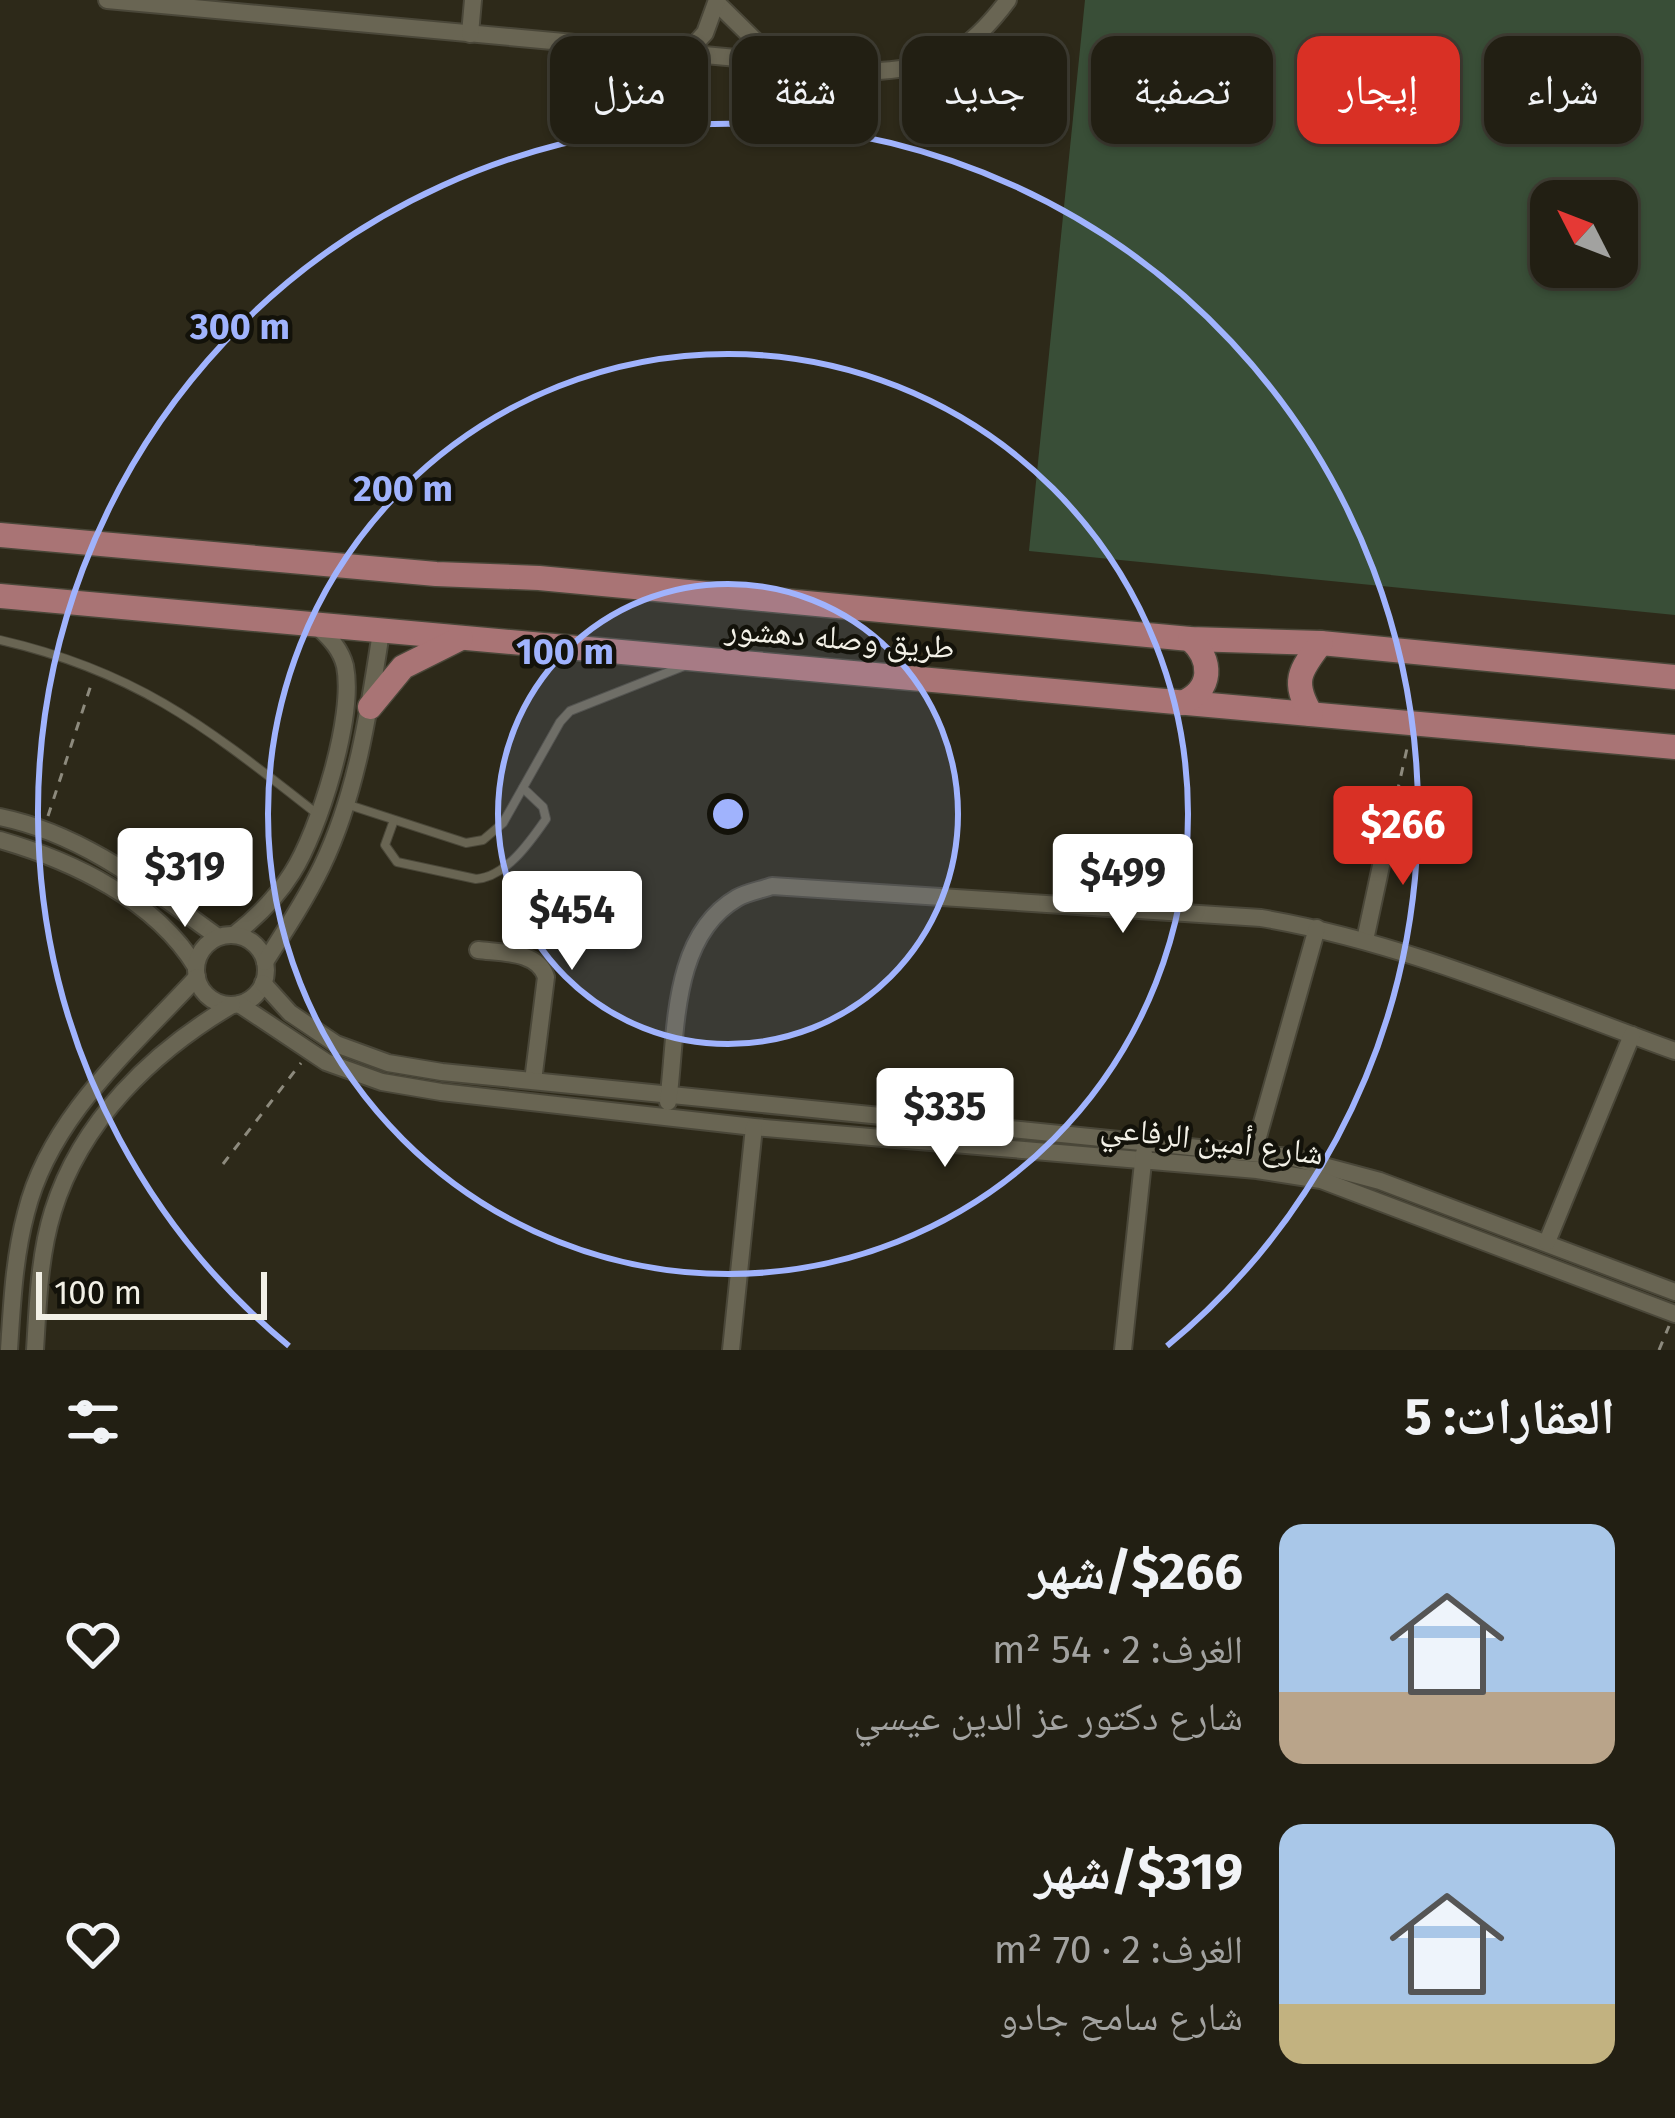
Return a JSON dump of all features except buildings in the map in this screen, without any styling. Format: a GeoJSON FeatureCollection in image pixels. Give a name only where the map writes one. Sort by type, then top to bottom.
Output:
{"type":"FeatureCollection","features":[{"type":"Feature","properties":{"kind":"main road","name":"طريق وصله دهشور"},"geometry":{"type":"LineString","coordinates":[[0,535],[436,574],[539,578],[1190,639],[1321,644],[1675,676]]}},
{"type":"Feature","properties":{"kind":"main road","name":"طريق وصله دهشور"},"geometry":{"type":"LineString","coordinates":[[0,596],[1675,747]]}},
{"type":"Feature","properties":{"kind":"main road"},"geometry":{"type":"LineString","coordinates":[[370,707],[403,667],[464,636]]}},
{"type":"Feature","properties":{"kind":"main road"},"geometry":{"type":"LineString","coordinates":[[1182,703],[1205,684],[1208,665],[1190,639]]}},
{"type":"Feature","properties":{"kind":"main road"},"geometry":{"type":"LineString","coordinates":[[1311,714],[1300,694],[1299,678],[1321,644]]}},
{"type":"Feature","properties":{"kind":"street"},"geometry":{"type":"LineString","coordinates":[[107,0],[235,6],[550,42]]}},
{"type":"Feature","properties":{"kind":"street"},"geometry":{"type":"LineString","coordinates":[[470,34],[473,0]]}},
{"type":"Feature","properties":{"kind":"street"},"geometry":{"type":"LineString","coordinates":[[878,71],[917,68],[954,55],[985,31],[1008,0]]}},
{"type":"Feature","properties":{"kind":"street"},"geometry":{"type":"LineString","coordinates":[[702,36],[717,2],[751,36]]}},
{"type":"Feature","properties":{"kind":"street"},"geometry":{"type":"LineString","coordinates":[[9,1350],[16,1260],[27,1208],[48,1155],[115,1063],[171,1006],[196,972],[203,949],[265,908],[294,871],[318,814],[340,736],[345,668],[320,628]]}},
{"type":"Feature","properties":{"kind":"street"},"geometry":{"type":"LineString","coordinates":[[35,1350],[41,1263],[69,1166],[97,1121],[136,1078],[196,1026],[249,1000],[263,983],[265,962],[321,868],[345,804],[363,741],[381,632]]}},
{"type":"Feature","properties":{"kind":"street"},"geometry":{"type":"LineString","coordinates":[[340,736],[363,741]]}},
{"type":"Feature","properties":{"kind":"street"},"geometry":{"type":"LineString","coordinates":[[0,817],[44,829],[105,858],[226,936],[254,943],[265,962]]}},
{"type":"Feature","properties":{"kind":"street"},"geometry":{"type":"LineString","coordinates":[[1365,940],[1390,824]]}},
{"type":"Feature","properties":{"kind":"street"},"geometry":{"type":"LineString","coordinates":[[0,840],[64,862],[129,900],[174,936],[206,994],[235,1004]]}},
{"type":"Feature","properties":{"kind":"street"},"geometry":{"type":"LineString","coordinates":[[665,1117],[690,952],[709,920],[738,898],[772,886],[1261,918],[1317,928],[1365,940],[1675,1051]]}},
{"type":"Feature","properties":{"kind":"street"},"geometry":{"type":"LineString","coordinates":[[265,908],[274,921],[288,925]]}},
{"type":"Feature","properties":{"kind":"street"},"geometry":{"type":"LineString","coordinates":[[1254,1151],[1317,928]]}},
{"type":"Feature","properties":{"kind":"street"},"geometry":{"type":"LineString","coordinates":[[478,950],[531,958],[543,966],[546,977],[533,1081]]}},
{"type":"Feature","properties":{"kind":"street","name":"شارع أمين الرفاعي"},"geometry":{"type":"LineString","coordinates":[[263,983],[312,1030],[361,1055],[442,1072],[1254,1151],[1547,1242],[1675,1292]]}},
{"type":"Feature","properties":{"kind":"street","name":"شارع أمين الرفاعي"},"geometry":{"type":"LineString","coordinates":[[235,1004],[309,1052],[353,1073],[485,1098],[754,1127],[1324,1172],[1674,1314]]}},
{"type":"Feature","properties":{"kind":"street"},"geometry":{"type":"LineString","coordinates":[[171,1006],[188,1011],[196,1026]]}},
{"type":"Feature","properties":{"kind":"street"},"geometry":{"type":"LineString","coordinates":[[1547,1242],[1632,1035]]}},
{"type":"Feature","properties":{"kind":"street"},"geometry":{"type":"LineString","coordinates":[[731,1350],[754,1127]]}},
{"type":"Feature","properties":{"kind":"street"},"geometry":{"type":"LineString","coordinates":[[1124,1350],[1145,1141]]}},
{"type":"Feature","properties":{"kind":"lane"},"geometry":{"type":"LineString","coordinates":[[0,640],[96,669],[191,717],[318,814]]}},
{"type":"Feature","properties":{"kind":"lane"},"geometry":{"type":"LineString","coordinates":[[345,804],[475,842],[498,830],[570,712],[701,660]]}},
{"type":"Feature","properties":{"kind":"lane"},"geometry":{"type":"LineString","coordinates":[[394,820],[385,845],[397,862],[488,878],[504,869],[546,819],[543,807],[523,788]]}},
{"type":"Feature","properties":{"kind":"path"},"geometry":{"type":"LineString","coordinates":[[44,829],[96,669]]}},
{"type":"Feature","properties":{"kind":"path"},"geometry":{"type":"LineString","coordinates":[[1390,824],[1413,724]]}},
{"type":"Feature","properties":{"kind":"path"},"geometry":{"type":"LineString","coordinates":[[223,1164],[309,1052]]}},
{"type":"Feature","properties":{"kind":"path"},"geometry":{"type":"LineString","coordinates":[[1659,1350],[1674,1314]]}},
{"type":"Feature","properties":{"kind":"green space"},"geometry":{"type":"Polygon","coordinates":[[[1085,0],[1675,0],[1675,615],[1029,551],[1085,0]]]}}]}
